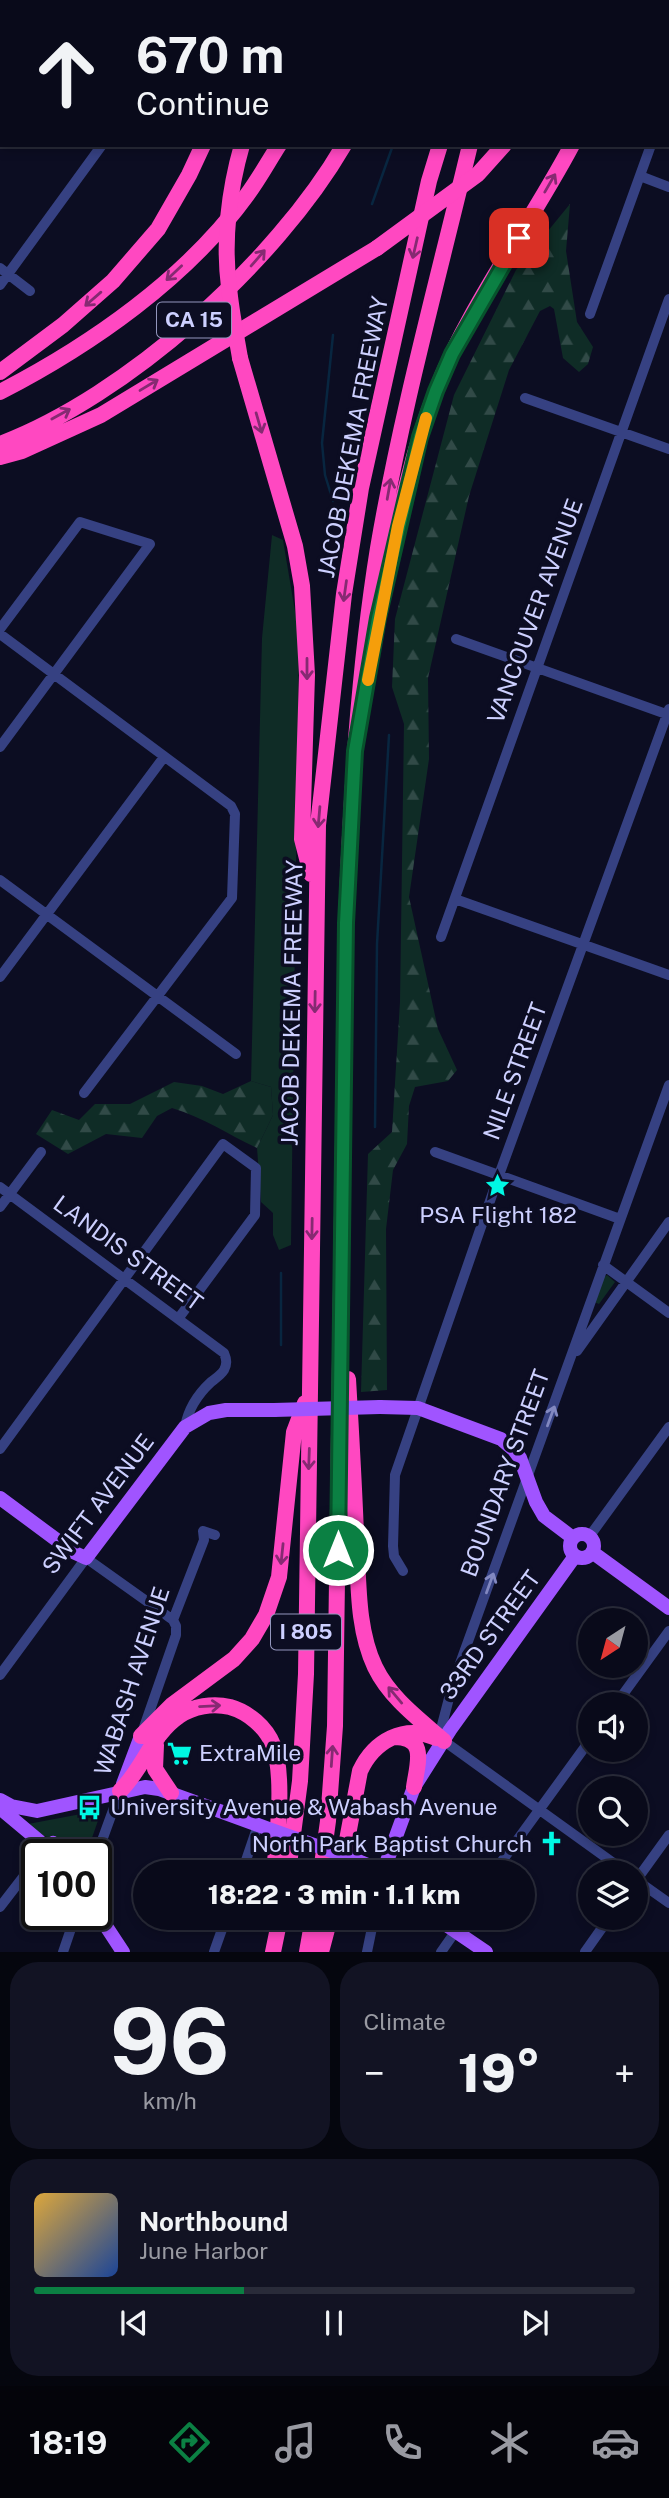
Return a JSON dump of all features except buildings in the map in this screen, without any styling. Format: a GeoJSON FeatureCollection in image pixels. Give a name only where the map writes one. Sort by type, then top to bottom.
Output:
{"type":"FeatureCollection","features":[{"type":"Feature","properties":{"kind":"highway"},"geometry":{"type":"LineString","coordinates":[[0,372],[63,325],[113,281],[158,229],[189,175],[201,147]]}},
{"type":"Feature","properties":{"kind":"highway"},"geometry":{"type":"LineString","coordinates":[[241,147],[229,209],[228,285],[240,358],[295,546],[302,586],[307,675],[302,839],[317,898]]}},
{"type":"Feature","properties":{"kind":"highway","name":"CA 15"},"geometry":{"type":"LineString","coordinates":[[0,392],[43,369],[152,294],[197,253],[247,196],[278,147]]}},
{"type":"Feature","properties":{"kind":"highway","name":"CA 15"},"geometry":{"type":"LineString","coordinates":[[0,444],[77,406],[129,372],[182,331],[249,269],[296,215],[343,147]]}},
{"type":"Feature","properties":{"kind":"highway","name":"JACOB DEKEMA FREEWAY"},"geometry":{"type":"LineString","coordinates":[[290,1860],[300,1781],[306,1674],[318,825],[324,754],[344,594],[361,488],[429,181],[439,147]]}},
{"type":"Feature","properties":{"kind":"highway","name":"JACOB DEKEMA FREEWAY"},"geometry":{"type":"LineString","coordinates":[[323,1860],[334,1726],[346,923],[355,751],[368,622],[392,475],[470,147]]}},
{"type":"Feature","properties":{"kind":"highway"},"geometry":{"type":"LineString","coordinates":[[0,457],[22,452],[101,415],[377,248],[478,174],[502,147]]}},
{"type":"Feature","properties":{"kind":"highway"},"geometry":{"type":"LineString","coordinates":[[355,751],[378,618],[398,526],[420,437],[436,391],[473,314],[571,147]]}},
{"type":"Feature","properties":{"kind":"highway"},"geometry":{"type":"LineString","coordinates":[[341,1254],[363,1626],[372,1657],[384,1682],[408,1710],[444,1741]]}},
{"type":"Feature","properties":{"kind":"highway"},"geometry":{"type":"LineString","coordinates":[[120,1791],[135,1776],[148,1739],[172,1705],[234,1659],[261,1625],[279,1577],[294,1432],[309,1391]]}},
{"type":"Feature","properties":{"kind":"highway"},"geometry":{"type":"LineString","coordinates":[[148,1739],[195,1707],[207,1705],[232,1708],[245,1714],[265,1732],[273,1745],[278,1786],[275,1860]]}},
{"type":"Feature","properties":{"kind":"highway"},"geometry":{"type":"LineString","coordinates":[[343,1860],[360,1771],[373,1749],[392,1737],[409,1732],[426,1734],[444,1741]]}},
{"type":"Feature","properties":{"kind":"highway"},"geometry":{"type":"LineString","coordinates":[[392,1737],[405,1738],[417,1746],[419,1755],[414,1787]]}},
{"type":"Feature","properties":{"kind":"highway"},"geometry":{"type":"LineString","coordinates":[[148,1739],[155,1769],[171,1793]]}},
{"type":"Feature","properties":{"kind":"highway"},"geometry":{"type":"LineString","coordinates":[[264,1952],[267,1930]]}},
{"type":"Feature","properties":{"kind":"highway"},"geometry":{"type":"LineString","coordinates":[[273,1952],[278,1930]]}},
{"type":"Feature","properties":{"kind":"highway"},"geometry":{"type":"LineString","coordinates":[[307,1952],[311,1930]]}},
{"type":"Feature","properties":{"kind":"highway"},"geometry":{"type":"LineString","coordinates":[[321,1952],[327,1930]]}},
{"type":"Feature","properties":{"kind":"main road"},"geometry":{"type":"LineString","coordinates":[[185,1427],[209,1413],[418,1408],[501,1438],[514,1450],[544,1516],[573,1538]]}},
{"type":"Feature","properties":{"kind":"main road","name":"SWIFT AVENUE"},"geometry":{"type":"LineString","coordinates":[[86,1558],[185,1427]]}},
{"type":"Feature","properties":{"kind":"main road"},"geometry":{"type":"LineString","coordinates":[[0,1498],[86,1558]]}},
{"type":"Feature","properties":{"kind":"main road"},"geometry":{"type":"LineString","coordinates":[[583,1534],[589,1537],[594,1544],[592,1552],[584,1558],[575,1556],[570,1547],[573,1538],[583,1534]]}},
{"type":"Feature","properties":{"kind":"main road"},"geometry":{"type":"LineString","coordinates":[[592,1552],[669,1608]]}},
{"type":"Feature","properties":{"kind":"main road","name":"33RD STREET"},"geometry":{"type":"LineString","coordinates":[[444,1741],[575,1556]]}},
{"type":"Feature","properties":{"kind":"main road","name":"BOUNDARY STREET"},"geometry":{"type":"LineString","coordinates":[[387,1860],[414,1787],[444,1741]]}},
{"type":"Feature","properties":{"kind":"main road"},"geometry":{"type":"LineString","coordinates":[[0,1800],[10,1806],[37,1811],[145,1787],[171,1793],[356,1860]]}},
{"type":"Feature","properties":{"kind":"main road"},"geometry":{"type":"LineString","coordinates":[[0,1808],[30,1839]]}},
{"type":"Feature","properties":{"kind":"main road"},"geometry":{"type":"LineString","coordinates":[[109,1930],[123,1952]]}},
{"type":"Feature","properties":{"kind":"main road"},"geometry":{"type":"LineString","coordinates":[[464,1930],[486,1952]]}},
{"type":"Feature","properties":{"kind":"main road"},"geometry":{"type":"LineString","coordinates":[[467,1930],[499,1952]]}},
{"type":"Feature","properties":{"kind":"street"},"geometry":{"type":"LineString","coordinates":[[0,285],[4,271],[100,147]]}},
{"type":"Feature","properties":{"kind":"street"},"geometry":{"type":"LineString","coordinates":[[590,314],[650,147]]}},
{"type":"Feature","properties":{"kind":"street"},"geometry":{"type":"LineString","coordinates":[[640,176],[669,187]]}},
{"type":"Feature","properties":{"kind":"street"},"geometry":{"type":"LineString","coordinates":[[4,271],[30,291]]}},
{"type":"Feature","properties":{"kind":"street","name":"VANCOUVER AVENUE"},"geometry":{"type":"LineString","coordinates":[[441,937],[669,299]]}},
{"type":"Feature","properties":{"kind":"street"},"geometry":{"type":"LineString","coordinates":[[525,398],[669,449]]}},
{"type":"Feature","properties":{"kind":"street"},"geometry":{"type":"LineString","coordinates":[[0,747],[54,674],[150,544],[80,522],[0,632],[54,674],[164,757],[231,806],[234,814],[232,898],[84,1093]]}},
{"type":"Feature","properties":{"kind":"street"},"geometry":{"type":"LineString","coordinates":[[456,639],[668,713]]}},
{"type":"Feature","properties":{"kind":"street","name":"NILE STREET"},"geometry":{"type":"LineString","coordinates":[[403,1571],[394,1556],[393,1546],[395,1475],[499,1175],[668,713]]}},
{"type":"Feature","properties":{"kind":"street"},"geometry":{"type":"LineString","coordinates":[[0,977],[164,757]]}},
{"type":"Feature","properties":{"kind":"street"},"geometry":{"type":"LineString","coordinates":[[0,880],[236,1054]]}},
{"type":"Feature","properties":{"kind":"street"},"geometry":{"type":"LineString","coordinates":[[455,899],[669,975]]}},
{"type":"Feature","properties":{"kind":"street","name":"BOUNDARY STREET"},"geometry":{"type":"LineString","coordinates":[[444,1741],[442,1725],[453,1683],[669,1085]]}},
{"type":"Feature","properties":{"kind":"street"},"geometry":{"type":"LineString","coordinates":[[0,1449],[223,1144],[256,1168],[255,1215],[178,1319]]}},
{"type":"Feature","properties":{"kind":"street"},"geometry":{"type":"LineString","coordinates":[[0,1207],[5,1191],[41,1152]]}},
{"type":"Feature","properties":{"kind":"street"},"geometry":{"type":"LineString","coordinates":[[435,1152],[620,1219]]}},
{"type":"Feature","properties":{"kind":"street","name":"LANDIS STREET"},"geometry":{"type":"LineString","coordinates":[[5,1191],[219,1348],[226,1359]]}},
{"type":"Feature","properties":{"kind":"street"},"geometry":{"type":"LineString","coordinates":[[570,1361],[669,1222]]}},
{"type":"Feature","properties":{"kind":"street"},"geometry":{"type":"LineString","coordinates":[[603,1265],[669,1313]]}},
{"type":"Feature","properties":{"kind":"street","name":"SWIFT AVENUE"},"geometry":{"type":"LineString","coordinates":[[185,1427],[190,1409],[207,1386],[222,1373],[226,1359]]}},
{"type":"Feature","properties":{"kind":"street"},"geometry":{"type":"LineString","coordinates":[[589,1537],[669,1427]]}},
{"type":"Feature","properties":{"kind":"street","name":"WABASH AVENUE"},"geometry":{"type":"LineString","coordinates":[[148,1739],[176,1635],[173,1620],[204,1541],[203,1531],[215,1535]]}},
{"type":"Feature","properties":{"kind":"street"},"geometry":{"type":"LineString","coordinates":[[86,1558],[173,1620]]}},
{"type":"Feature","properties":{"kind":"street","name":"SWIFT AVENUE"},"geometry":{"type":"LineString","coordinates":[[0,1675],[86,1558]]}},
{"type":"Feature","properties":{"kind":"street"},"geometry":{"type":"LineString","coordinates":[[625,1692],[669,1631]]}},
{"type":"Feature","properties":{"kind":"street"},"geometry":{"type":"LineString","coordinates":[[444,1741],[609,1860]]}},
{"type":"Feature","properties":{"kind":"street"},"geometry":{"type":"LineString","coordinates":[[503,1860],[578,1757]]}},
{"type":"Feature","properties":{"kind":"street","name":"WABASH AVENUE"},"geometry":{"type":"LineString","coordinates":[[103,1839],[120,1791]]}},
{"type":"Feature","properties":{"kind":"street"},"geometry":{"type":"LineString","coordinates":[[248,1860],[264,1827]]}},
{"type":"Feature","properties":{"kind":"street"},"geometry":{"type":"LineString","coordinates":[[648,1864],[669,1835]]}},
{"type":"Feature","properties":{"kind":"street"},"geometry":{"type":"LineString","coordinates":[[0,1907],[21,1882]]}},
{"type":"Feature","properties":{"kind":"street"},"geometry":{"type":"LineString","coordinates":[[648,1888],[669,1903]]}},
{"type":"Feature","properties":{"kind":"street"},"geometry":{"type":"LineString","coordinates":[[63,1952],[71,1930]]}},
{"type":"Feature","properties":{"kind":"street"},"geometry":{"type":"LineString","coordinates":[[214,1952],[222,1930]]}},
{"type":"Feature","properties":{"kind":"street"},"geometry":{"type":"LineString","coordinates":[[368,1948],[372,1930]]}},
{"type":"Feature","properties":{"kind":"street"},"geometry":{"type":"LineString","coordinates":[[368,1948],[376,1930]]}},
{"type":"Feature","properties":{"kind":"street"},"geometry":{"type":"LineString","coordinates":[[441,1952],[453,1930]]}},
{"type":"Feature","properties":{"kind":"street"},"geometry":{"type":"LineString","coordinates":[[585,1952],[601,1930]]}},
{"type":"Feature","properties":{"kind":"green space"},"geometry":{"type":"Polygon","coordinates":[[[570,204],[566,251],[577,322],[593,347],[588,364],[579,372],[563,358],[554,309],[550,306],[540,311],[509,370],[469,496],[428,678],[429,759],[409,897],[438,1029],[457,1070],[448,1081],[415,1087],[409,1106],[407,1144],[393,1170],[386,1229],[387,1390],[361,1392],[368,1154],[392,1132],[400,1002],[404,724],[392,687],[395,619],[454,395],[516,270],[570,204]]]}},
{"type":"Feature","properties":{"kind":"green space"},"geometry":{"type":"Polygon","coordinates":[[[272,535],[283,540],[299,635],[291,1245],[279,1250],[273,1235],[273,1213],[261,1202],[257,1148],[273,1115],[271,1087],[251,1081],[262,638],[272,535]]]}},
{"type":"Feature","properties":{"kind":"green space"},"geometry":{"type":"Polygon","coordinates":[[[251,1081],[271,1087],[273,1115],[257,1148],[205,1121],[172,1108],[157,1116],[142,1138],[106,1134],[68,1154],[36,1134],[52,1110],[79,1120],[95,1104],[130,1104],[174,1082],[202,1086],[223,1094],[251,1081]]]}},
{"type":"Feature","properties":{"kind":"green space"},"geometry":{"type":"Polygon","coordinates":[[[607,1275],[615,1282],[599,1304],[594,1302],[603,1278],[607,1275]]]}},
{"type":"Feature","properties":{"kind":"green space"},"geometry":{"type":"Polygon","coordinates":[[[81,1814],[100,1815],[92,1839],[55,1839],[39,1835],[28,1824],[81,1814]]]}},
{"type":"Feature","properties":{"kind":"waterway"},"geometry":{"type":"LineString","coordinates":[[372,204],[392,147]]}},
{"type":"Feature","properties":{"kind":"waterway"},"geometry":{"type":"LineString","coordinates":[[333,335],[322,443],[325,475],[333,501]]}},
{"type":"Feature","properties":{"kind":"waterway"},"geometry":{"type":"LineString","coordinates":[[375,1127],[377,944],[389,735]]}},
{"type":"Feature","properties":{"kind":"waterway"},"geometry":{"type":"LineString","coordinates":[[281,1273],[281,1345]]}},
{"type":"Feature","properties":{"kind":"slow traffic"},"geometry":{"type":"LineString","coordinates":[[368,680],[398,526],[426,418]]}},
{"type":"Feature","properties":{"kind":"place","name":"PSA Flight 182"},"geometry":{"type":"Point","coordinates":[498,1185]}},
{"type":"Feature","properties":{"kind":"place","name":"ExtraMile"},"geometry":{"type":"Point","coordinates":[179,1753]}},
{"type":"Feature","properties":{"kind":"place","name":"University Avenue & Wabash Avenue"},"geometry":{"type":"Point","coordinates":[90,1807]}},
{"type":"Feature","properties":{"kind":"place","name":"North Park Baptist Church"},"geometry":{"type":"Point","coordinates":[552,1844]}},
{"type":"Feature","properties":{"kind":"route"},"geometry":{"type":"LineString","coordinates":[[338,1550],[337,1456],[346,923],[355,751],[378,618],[420,437],[452,354],[519,238]]}}]}
